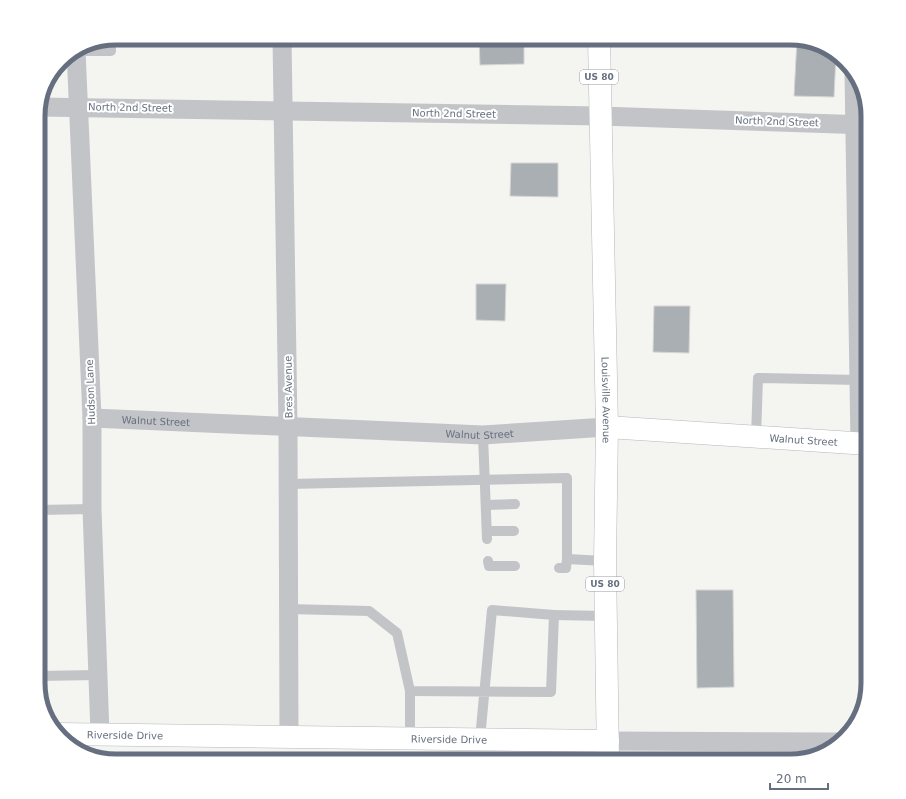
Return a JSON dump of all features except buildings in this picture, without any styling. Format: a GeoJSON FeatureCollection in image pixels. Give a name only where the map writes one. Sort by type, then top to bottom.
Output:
{"type":"FeatureCollection","features":[{"type":"Feature","properties":{"kind":"street","name":"Bres Avenue"},"geometry":{"type":"LineString","coordinates":[[282,45],[288,427],[289,736]]}},
{"type":"Feature","properties":{"kind":"street","name":"Louisville Avenue"},"geometry":{"type":"LineString","coordinates":[[599,45],[607,427],[605,561],[608,751]]}},
{"type":"Feature","properties":{"kind":"street","name":"Hudson Lane"},"geometry":{"type":"LineString","coordinates":[[76,57],[92,418],[92,508],[100,734]]}},
{"type":"Feature","properties":{"kind":"street"},"geometry":{"type":"LineString","coordinates":[[857,92],[861,124],[859,380],[861,406]]}},
{"type":"Feature","properties":{"kind":"street","name":"North 2nd Street"},"geometry":{"type":"LineString","coordinates":[[46,107],[600,116],[861,124]]}},
{"type":"Feature","properties":{"kind":"street","name":"Walnut Street"},"geometry":{"type":"LineString","coordinates":[[92,418],[483,435],[607,427],[861,444]]}},
{"type":"Feature","properties":{"kind":"street","name":"Riverside Drive"},"geometry":{"type":"LineString","coordinates":[[67,734],[480,739],[608,751],[829,742]]}},
{"type":"Feature","properties":{"kind":"lane"},"geometry":{"type":"LineString","coordinates":[[89,51],[111,50],[111,45]]}},
{"type":"Feature","properties":{"kind":"lane"},"geometry":{"type":"LineString","coordinates":[[756,436],[758,378],[859,380]]}},
{"type":"Feature","properties":{"kind":"lane"},"geometry":{"type":"LineString","coordinates":[[483,435],[487,535],[514,531]]}},
{"type":"Feature","properties":{"kind":"lane"},"geometry":{"type":"LineString","coordinates":[[288,484],[485,481],[567,478],[563,505],[562,532],[567,559],[566,568],[559,568]]}},
{"type":"Feature","properties":{"kind":"lane"},"geometry":{"type":"LineString","coordinates":[[486,505],[515,504]]}},
{"type":"Feature","properties":{"kind":"lane"},"geometry":{"type":"LineString","coordinates":[[45,510],[92,508]]}},
{"type":"Feature","properties":{"kind":"lane"},"geometry":{"type":"LineString","coordinates":[[567,559],[605,561]]}},
{"type":"Feature","properties":{"kind":"lane"},"geometry":{"type":"LineString","coordinates":[[488,561],[488,566],[516,566]]}},
{"type":"Feature","properties":{"kind":"lane"},"geometry":{"type":"LineString","coordinates":[[288,609],[369,611],[397,633],[410,691],[410,738]]}},
{"type":"Feature","properties":{"kind":"lane"},"geometry":{"type":"LineString","coordinates":[[480,739],[492,610],[554,615],[606,616]]}},
{"type":"Feature","properties":{"kind":"lane"},"geometry":{"type":"LineString","coordinates":[[410,691],[551,692],[554,615]]}},
{"type":"Feature","properties":{"kind":"lane"},"geometry":{"type":"LineString","coordinates":[[45,676],[97,675]]}}]}
